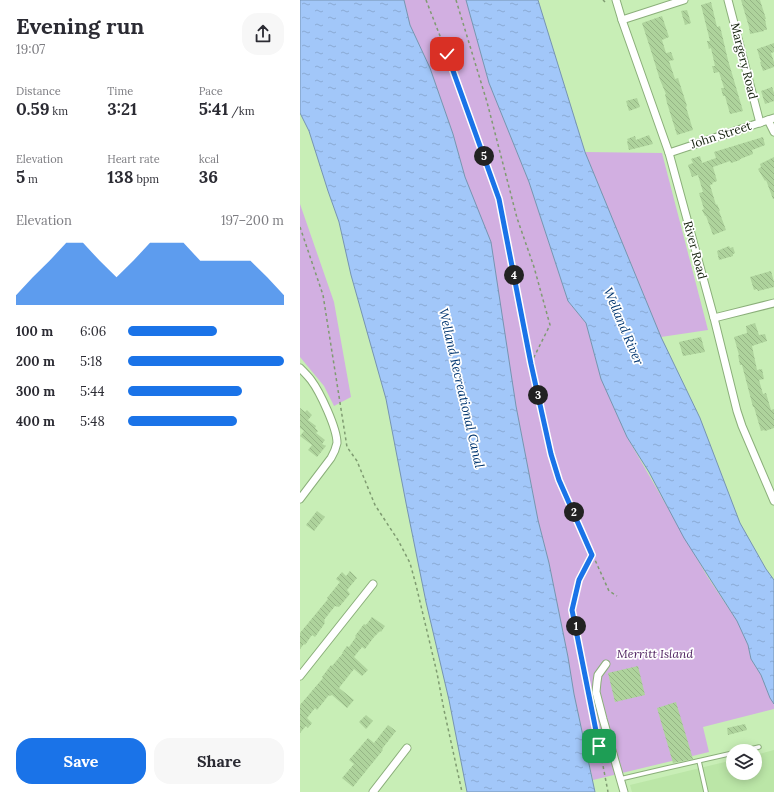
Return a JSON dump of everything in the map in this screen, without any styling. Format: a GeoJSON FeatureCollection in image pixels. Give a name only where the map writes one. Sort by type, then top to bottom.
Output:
{"type":"FeatureCollection","features":[{"type":"Feature","properties":{"kind":"street","name":"River Road"},"geometry":{"type":"LineString","coordinates":[[616,0],[669,153],[714,318],[737,411],[774,500]]}},
{"type":"Feature","properties":{"kind":"street"},"geometry":{"type":"LineString","coordinates":[[622,20],[684,0]]}},
{"type":"Feature","properties":{"kind":"street","name":"Margery Road"},"geometry":{"type":"LineString","coordinates":[[728,0],[760,123]]}},
{"type":"Feature","properties":{"kind":"street"},"geometry":{"type":"LineString","coordinates":[[771,119],[774,132]]}},
{"type":"Feature","properties":{"kind":"street","name":"John Street"},"geometry":{"type":"LineString","coordinates":[[669,153],[771,119]]}},
{"type":"Feature","properties":{"kind":"street"},"geometry":{"type":"LineString","coordinates":[[714,318],[774,303]]}},
{"type":"Feature","properties":{"kind":"street"},"geometry":{"type":"LineString","coordinates":[[300,368],[310,378],[317,389],[335,431],[337,443],[331,458],[300,499]]}},
{"type":"Feature","properties":{"kind":"street"},"geometry":{"type":"LineString","coordinates":[[300,676],[373,584]]}},
{"type":"Feature","properties":{"kind":"street"},"geometry":{"type":"LineString","coordinates":[[606,664],[598,675],[596,692],[624,792]]}},
{"type":"Feature","properties":{"kind":"street"},"geometry":{"type":"LineString","coordinates":[[373,792],[407,748]]}},
{"type":"Feature","properties":{"kind":"lane"},"geometry":{"type":"LineString","coordinates":[[620,779],[726,755]]}},
{"type":"Feature","properties":{"kind":"lane"},"geometry":{"type":"LineString","coordinates":[[699,761],[706,792]]}},
{"type":"Feature","properties":{"kind":"path"},"geometry":{"type":"LineString","coordinates":[[426,0],[499,199],[531,364],[551,454],[559,480],[609,591],[617,596]]}},
{"type":"Feature","properties":{"kind":"path"},"geometry":{"type":"LineString","coordinates":[[456,0],[487,102],[517,218],[534,267],[550,325],[531,364]]}},
{"type":"Feature","properties":{"kind":"path"},"geometry":{"type":"LineString","coordinates":[[300,227],[323,295],[347,447],[357,461],[375,504],[398,540],[410,564],[437,673],[462,792]]}},
{"type":"Feature","properties":{"kind":"path"},"geometry":{"type":"LineString","coordinates":[[589,693],[572,610],[579,580],[592,555]]}},
{"type":"Feature","properties":{"kind":"path"},"geometry":{"type":"LineString","coordinates":[[592,708],[608,792]]}},
{"type":"Feature","properties":{"kind":"shaded area"},"geometry":{"type":"Polygon","coordinates":[[[774,750],[774,792],[632,792],[630,785],[726,762],[726,780],[762,780],[762,753],[774,750]]]}},
{"type":"Feature","properties":{"kind":"green space","name":"Merritt Island"},"geometry":{"type":"Polygon","coordinates":[[[404,0],[466,0],[489,83],[529,182],[568,301],[586,323],[601,379],[627,437],[707,576],[737,621],[748,645],[751,659],[761,675],[774,704],[774,709],[703,727],[709,752],[593,780],[574,694],[549,563],[538,520],[516,406],[465,177],[453,134],[430,68],[410,25],[404,0]]]}},
{"type":"Feature","properties":{"kind":"green space"},"geometry":{"type":"Polygon","coordinates":[[[585,152],[662,153],[708,330],[661,337],[585,152]]]}},
{"type":"Feature","properties":{"kind":"green space"},"geometry":{"type":"Polygon","coordinates":[[[300,204],[334,302],[351,397],[334,406],[324,386],[300,357],[300,204]]]}},
{"type":"Feature","properties":{"kind":"water","name":"Welland Recreational Canal"},"geometry":{"type":"Polygon","coordinates":[[[300,0],[404,0],[410,25],[430,68],[453,134],[465,177],[491,242],[516,406],[538,520],[549,563],[574,694],[595,792],[467,792],[449,700],[426,602],[386,399],[351,275],[339,222],[309,131],[300,113],[300,0]]]}},
{"type":"Feature","properties":{"kind":"water","name":"Welland River"},"geometry":{"type":"Polygon","coordinates":[[[466,0],[538,0],[585,152],[661,337],[700,418],[740,523],[766,569],[774,580],[774,704],[761,675],[751,659],[748,645],[737,621],[684,538],[649,472],[627,437],[601,379],[586,323],[568,301],[529,182],[489,83],[466,0]]]}},
{"type":"Feature","properties":{"kind":"building"},"geometry":{"type":"Polygon","coordinates":[[[741,0],[760,0],[766,19],[767,30],[750,34],[741,0]]]}},
{"type":"Feature","properties":{"kind":"building"},"geometry":{"type":"Polygon","coordinates":[[[711,2],[717,27],[720,26],[743,111],[730,114],[725,96],[723,96],[721,88],[724,88],[719,72],[714,73],[712,66],[715,66],[711,48],[709,49],[707,41],[710,41],[701,5],[711,2]]]}},
{"type":"Feature","properties":{"kind":"building"},"geometry":{"type":"Polygon","coordinates":[[[687,10],[691,23],[685,25],[681,11],[687,10]]]}},
{"type":"Feature","properties":{"kind":"building"},"geometry":{"type":"Polygon","coordinates":[[[662,16],[669,37],[662,40],[666,53],[671,52],[674,60],[669,61],[675,79],[678,78],[693,130],[677,135],[667,103],[666,94],[660,80],[642,23],[662,16]]]}},
{"type":"Feature","properties":{"kind":"building"},"geometry":{"type":"Polygon","coordinates":[[[774,43],[774,52],[771,53],[774,67],[763,71],[757,49],[774,43]]]}},
{"type":"Feature","properties":{"kind":"building"},"geometry":{"type":"Polygon","coordinates":[[[772,87],[774,101],[765,104],[761,91],[772,87]]]}},
{"type":"Feature","properties":{"kind":"building"},"geometry":{"type":"Polygon","coordinates":[[[637,98],[640,107],[629,111],[626,101],[637,98]]]}},
{"type":"Feature","properties":{"kind":"building"},"geometry":{"type":"Polygon","coordinates":[[[649,135],[653,144],[629,150],[627,139],[635,136],[636,140],[649,135]]]}},
{"type":"Feature","properties":{"kind":"building"},"geometry":{"type":"Polygon","coordinates":[[[763,137],[765,145],[752,150],[753,154],[731,163],[730,161],[713,167],[717,181],[710,185],[726,230],[713,235],[706,216],[702,210],[704,209],[699,193],[703,192],[698,175],[692,177],[688,165],[693,163],[691,159],[700,156],[702,163],[716,158],[714,152],[763,137]]]}},
{"type":"Feature","properties":{"kind":"building"},"geometry":{"type":"Polygon","coordinates":[[[774,157],[773,199],[766,180],[765,181],[758,169],[761,167],[760,164],[774,157]]]}},
{"type":"Feature","properties":{"kind":"building"},"geometry":{"type":"Polygon","coordinates":[[[729,246],[730,248],[733,247],[735,253],[733,256],[719,260],[717,251],[729,246]]]}},
{"type":"Feature","properties":{"kind":"building"},"geometry":{"type":"Polygon","coordinates":[[[771,271],[774,287],[758,291],[757,289],[754,290],[750,277],[771,271]]]}},
{"type":"Feature","properties":{"kind":"building"},"geometry":{"type":"Polygon","coordinates":[[[755,323],[759,335],[765,334],[767,341],[752,346],[757,370],[762,369],[764,379],[759,380],[763,394],[766,393],[771,410],[774,409],[774,428],[765,431],[761,431],[753,407],[742,365],[740,365],[734,337],[747,333],[746,326],[755,323]]]}},
{"type":"Feature","properties":{"kind":"building"},"geometry":{"type":"Polygon","coordinates":[[[701,337],[705,352],[683,356],[679,342],[701,337]]]}},
{"type":"Feature","properties":{"kind":"building"},"geometry":{"type":"Polygon","coordinates":[[[300,408],[305,412],[307,410],[312,415],[308,420],[316,426],[315,428],[318,431],[316,433],[325,440],[322,444],[326,446],[317,457],[308,450],[312,445],[300,436],[304,431],[300,428],[300,408]]]}},
{"type":"Feature","properties":{"kind":"building"},"geometry":{"type":"Polygon","coordinates":[[[317,511],[325,517],[314,531],[306,525],[317,511]]]}},
{"type":"Feature","properties":{"kind":"building"},"geometry":{"type":"Polygon","coordinates":[[[350,571],[357,578],[347,590],[350,594],[339,607],[335,606],[324,620],[325,623],[315,637],[312,635],[300,649],[300,633],[340,582],[336,579],[342,572],[346,576],[350,571]]]}},
{"type":"Feature","properties":{"kind":"building"},"geometry":{"type":"Polygon","coordinates":[[[372,617],[385,626],[365,649],[362,647],[354,657],[368,670],[362,676],[354,669],[339,688],[354,700],[347,708],[332,695],[329,695],[317,710],[315,708],[307,718],[312,723],[308,728],[306,726],[300,733],[300,705],[323,678],[322,677],[331,665],[332,666],[343,653],[347,646],[349,647],[364,624],[366,625],[372,617]]]}},
{"type":"Feature","properties":{"kind":"building"},"geometry":{"type":"Polygon","coordinates":[[[638,666],[645,695],[615,702],[608,673],[638,666]]]}},
{"type":"Feature","properties":{"kind":"building"},"geometry":{"type":"Polygon","coordinates":[[[676,702],[693,759],[673,763],[657,708],[676,702]]]}},
{"type":"Feature","properties":{"kind":"building"},"geometry":{"type":"Polygon","coordinates":[[[366,715],[373,721],[366,729],[359,722],[366,715]]]}},
{"type":"Feature","properties":{"kind":"building"},"geometry":{"type":"Polygon","coordinates":[[[745,724],[747,730],[728,735],[727,728],[745,724]]]}},
{"type":"Feature","properties":{"kind":"building"},"geometry":{"type":"Polygon","coordinates":[[[388,725],[396,731],[382,749],[383,750],[353,787],[342,778],[354,764],[349,760],[368,738],[374,743],[388,725]]]}},
{"type":"Feature","properties":{"kind":"route"},"geometry":{"type":"LineString","coordinates":[[447,54],[499,199],[531,364],[551,454],[559,480],[592,555],[579,580],[572,610],[599,746]]}}]}
